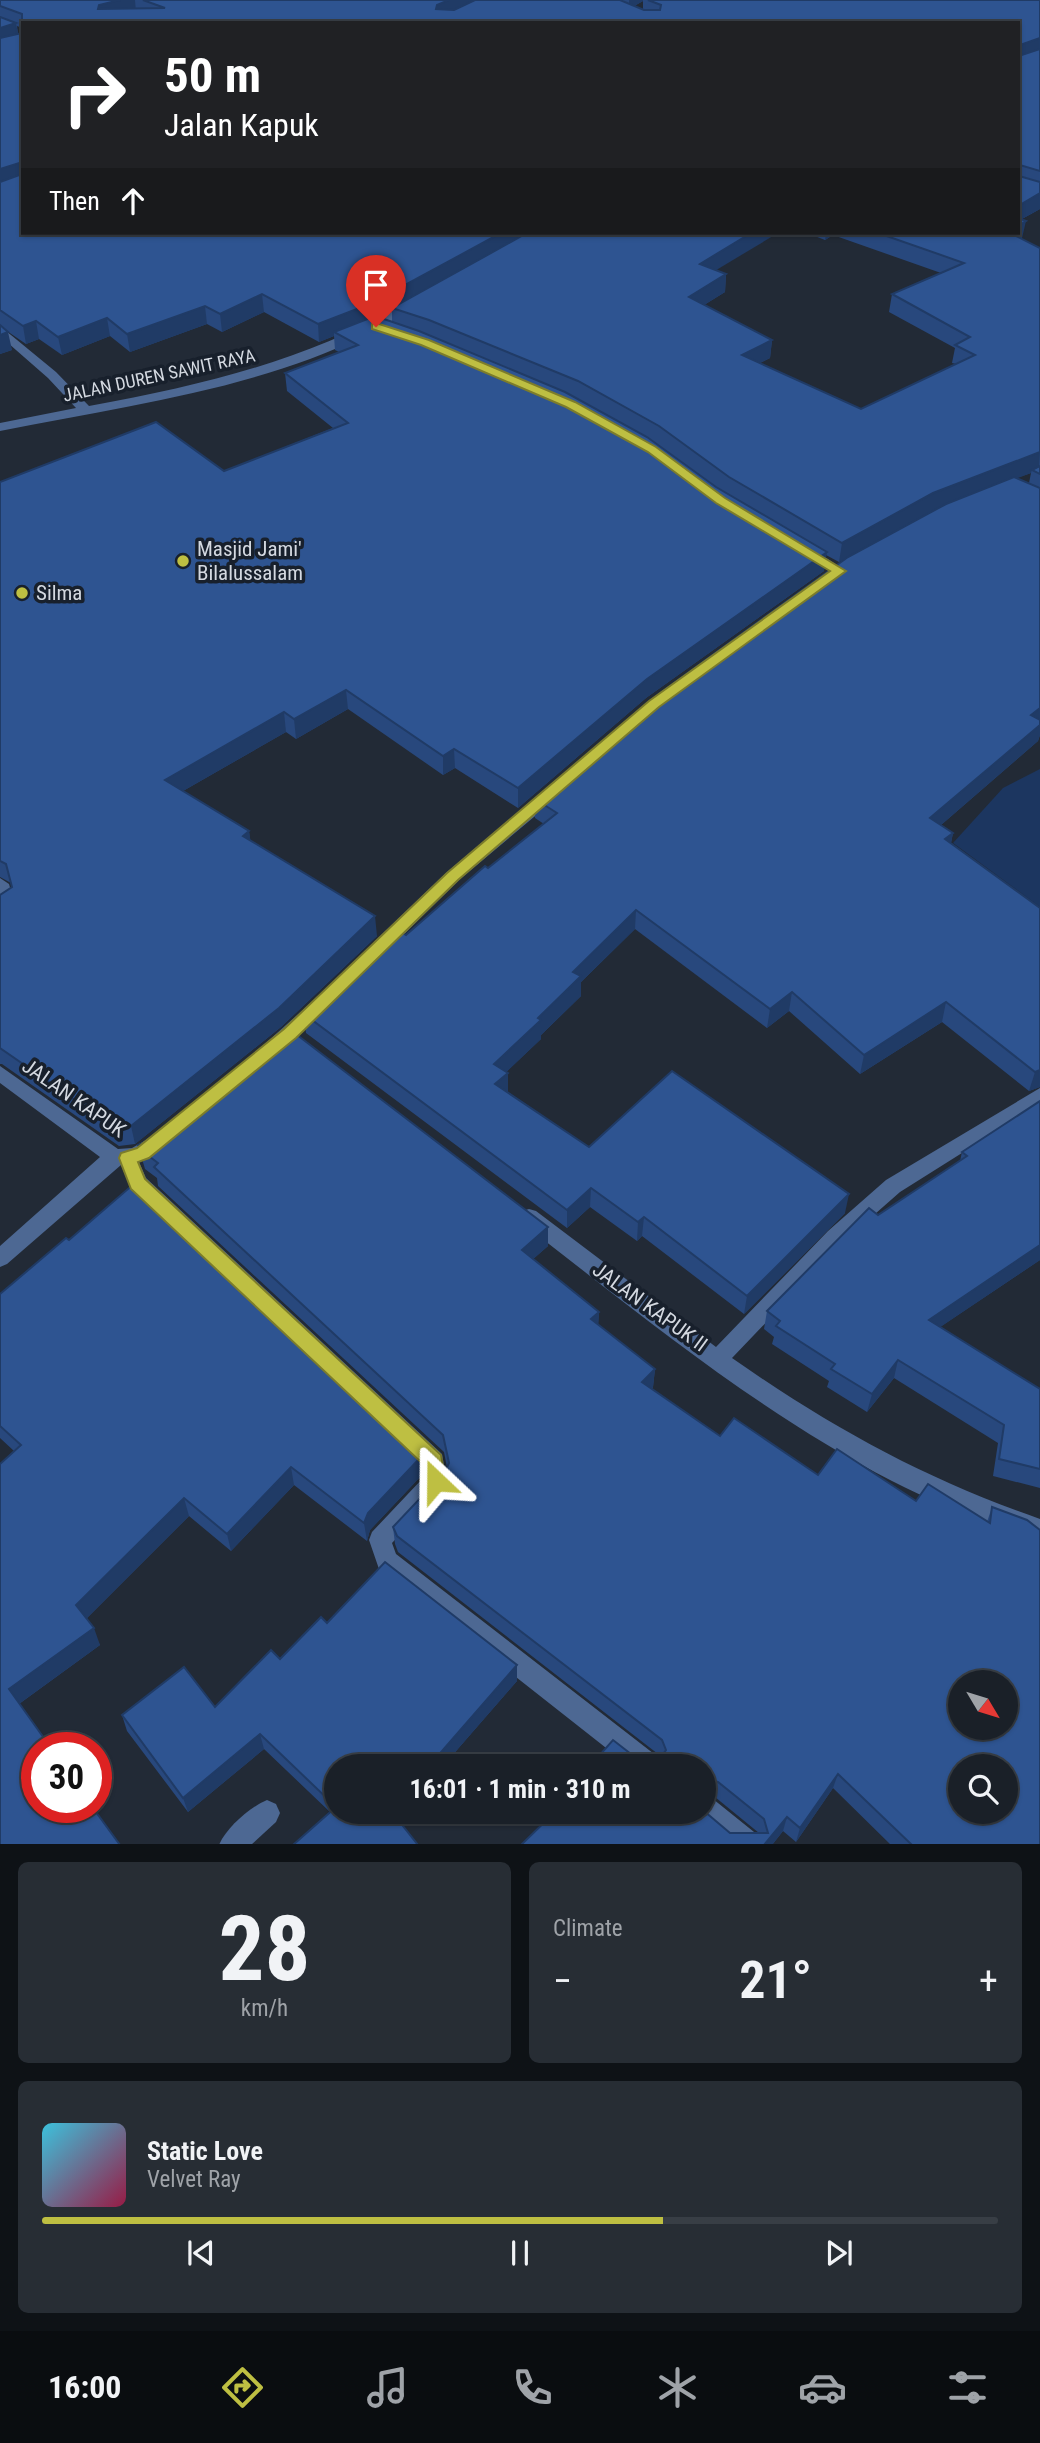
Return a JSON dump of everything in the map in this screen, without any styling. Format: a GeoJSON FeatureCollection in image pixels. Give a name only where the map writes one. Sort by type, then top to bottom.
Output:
{"type":"FeatureCollection","features":[{"type":"Feature","properties":{"kind":"street","name":"JALAN DUREN SAWIT RAYA"},"geometry":{"type":"LineString","coordinates":[[0,426],[181,392],[257,374],[376,327],[424,300]]}},
{"type":"Feature","properties":{"kind":"street"},"geometry":{"type":"LineString","coordinates":[[376,327],[400,335]]}},
{"type":"Feature","properties":{"kind":"street"},"geometry":{"type":"LineString","coordinates":[[0,330],[52,374],[84,409]]}},
{"type":"Feature","properties":{"kind":"street"},"geometry":{"type":"LineString","coordinates":[[792,543],[840,571]]}},
{"type":"Feature","properties":{"kind":"street"},"geometry":{"type":"LineString","coordinates":[[370,957],[453,876],[562,785]]}},
{"type":"Feature","properties":{"kind":"street"},"geometry":{"type":"LineString","coordinates":[[0,884],[6,905],[0,909]]}},
{"type":"Feature","properties":{"kind":"street"},"geometry":{"type":"LineString","coordinates":[[259,1059],[296,1038],[330,995]]}},
{"type":"Feature","properties":{"kind":"street","name":"JALAN KAPUK"},"geometry":{"type":"LineString","coordinates":[[0,1073],[121,1157],[143,1153],[175,1128]]}},
{"type":"Feature","properties":{"kind":"street"},"geometry":{"type":"LineString","coordinates":[[719,1358],[835,1237],[893,1186],[1040,1095]]}},
{"type":"Feature","properties":{"kind":"street"},"geometry":{"type":"LineString","coordinates":[[0,1258],[121,1157],[138,1183],[434,1461],[436,1481],[380,1540],[387,1561],[634,1754]]}},
{"type":"Feature","properties":{"kind":"street","name":"JALAN KAPUK II"},"geometry":{"type":"LineString","coordinates":[[511,1203],[796,1413],[917,1484],[1040,1531]]}},
{"type":"Feature","properties":{"kind":"street"},"geometry":{"type":"LineString","coordinates":[[232,1844],[267,1813]]}},
{"type":"Feature","properties":{"kind":"street"},"geometry":{"type":"LineString","coordinates":[[716,1817],[750,1844]]}},
{"type":"Feature","properties":{"kind":"shaded area"},"geometry":{"type":"Polygon","coordinates":[[[1040,769],[1040,907],[953,843],[1003,788],[1040,769]]]}},
{"type":"Feature","properties":{"kind":"building"},"geometry":{"type":"Polygon","coordinates":[[[0,0],[120,0],[99,5],[98,9],[165,8],[143,0],[449,0],[437,5],[436,9],[454,10],[475,0],[620,0],[644,10],[660,10],[661,5],[648,0],[1040,0],[1040,38],[1020,45],[1020,21],[22,21],[22,14],[0,6],[0,0]]]}},
{"type":"Feature","properties":{"kind":"building"},"geometry":{"type":"Polygon","coordinates":[[[0,17],[16,23],[0,28],[0,17]]]}},
{"type":"Feature","properties":{"kind":"building"},"geometry":{"type":"Polygon","coordinates":[[[21,33],[21,164],[0,169],[0,38],[21,33]]]}},
{"type":"Feature","properties":{"kind":"building"},"geometry":{"type":"Polygon","coordinates":[[[1040,49],[1040,171],[1020,165],[1020,54],[1040,49]]]}},
{"type":"Feature","properties":{"kind":"building"},"geometry":{"type":"Polygon","coordinates":[[[21,174],[21,235],[497,235],[370,304],[318,324],[262,294],[220,314],[205,306],[127,334],[107,318],[58,337],[36,321],[23,326],[0,310],[0,182],[21,174]]]}},
{"type":"Feature","properties":{"kind":"building"},"geometry":{"type":"Polygon","coordinates":[[[1020,176],[1040,182],[1040,193],[1020,205],[1020,176]]]}},
{"type":"Feature","properties":{"kind":"building"},"geometry":{"type":"Polygon","coordinates":[[[523,235],[748,235],[700,264],[726,274],[689,297],[772,340],[742,355],[861,409],[975,355],[955,345],[970,337],[892,294],[964,263],[884,235],[1014,235],[1040,248],[1040,452],[933,493],[842,543],[729,477],[659,426],[578,381],[429,320],[392,308],[523,235]]]}},
{"type":"Feature","properties":{"kind":"building"},"geometry":{"type":"Polygon","coordinates":[[[375,316],[419,331],[565,392],[647,437],[716,487],[827,552],[647,679],[518,788],[454,749],[443,756],[346,690],[294,719],[284,712],[165,780],[249,831],[243,836],[375,916],[279,1008],[131,1126],[114,1127],[0,1048],[0,895],[12,887],[6,864],[0,861],[0,482],[156,422],[224,471],[348,423],[285,373],[358,345],[334,332],[375,316]]]}},
{"type":"Feature","properties":{"kind":"building"},"geometry":{"type":"Polygon","coordinates":[[[0,325],[8,332],[0,335],[0,325]]]}},
{"type":"Feature","properties":{"kind":"building"},"geometry":{"type":"Polygon","coordinates":[[[1040,466],[1040,474],[1032,470],[1040,466]]]}},
{"type":"Feature","properties":{"kind":"building"},"geometry":{"type":"Polygon","coordinates":[[[1014,477],[1040,488],[1040,708],[1031,715],[1040,720],[1040,725],[930,818],[953,833],[945,839],[1040,908],[1040,1070],[1035,1072],[946,1002],[864,1055],[792,992],[770,1009],[636,910],[573,972],[581,976],[538,1018],[541,1020],[494,1064],[508,1073],[495,1084],[589,1147],[672,1071],[849,1194],[747,1296],[644,1217],[638,1222],[591,1188],[567,1210],[304,1014],[393,927],[406,935],[485,866],[488,868],[557,813],[535,799],[663,691],[848,557],[946,504],[1014,477]]]}},
{"type":"Feature","properties":{"kind":"building"},"geometry":{"type":"Polygon","coordinates":[[[288,1028],[548,1227],[522,1250],[599,1312],[591,1319],[655,1369],[642,1382],[720,1436],[734,1418],[818,1475],[837,1449],[916,1501],[928,1484],[990,1523],[992,1507],[1027,1520],[1040,1530],[1040,1844],[911,1844],[838,1774],[800,1828],[787,1817],[765,1844],[522,1844],[543,1824],[716,1824],[716,1821],[730,1833],[768,1833],[764,1819],[716,1782],[716,1754],[663,1754],[666,1750],[662,1740],[397,1536],[393,1527],[445,1472],[449,1463],[443,1435],[154,1167],[158,1163],[138,1145],[147,1142],[288,1028]]]}},
{"type":"Feature","properties":{"kind":"building"},"geometry":{"type":"Polygon","coordinates":[[[1040,1101],[1040,1245],[929,1320],[1040,1389],[1040,1469],[999,1459],[1004,1425],[898,1360],[872,1394],[831,1369],[835,1364],[776,1326],[780,1321],[767,1311],[869,1208],[878,1215],[967,1156],[962,1152],[1040,1101]]]}},
{"type":"Feature","properties":{"kind":"building"},"geometry":{"type":"Polygon","coordinates":[[[136,1182],[419,1448],[420,1458],[368,1513],[364,1523],[291,1467],[227,1534],[184,1498],[76,1605],[94,1628],[9,1689],[40,1732],[21,1732],[21,1823],[104,1823],[119,1844],[0,1844],[0,1464],[21,1445],[0,1426],[0,1294],[66,1238],[69,1240],[136,1182]]]}},
{"type":"Feature","properties":{"kind":"building"},"geometry":{"type":"Polygon","coordinates":[[[385,1562],[517,1665],[439,1754],[324,1754],[324,1795],[260,1734],[183,1798],[122,1715],[184,1667],[215,1707],[271,1650],[280,1659],[321,1617],[327,1623],[385,1562]]]}},
{"type":"Feature","properties":{"kind":"building"},"geometry":{"type":"Polygon","coordinates":[[[613,1740],[631,1754],[601,1754],[613,1740]]]}},
{"type":"Feature","properties":{"kind":"building"},"geometry":{"type":"Polygon","coordinates":[[[324,1818],[324,1824],[401,1824],[417,1844],[294,1844],[324,1818]]]}},
{"type":"Feature","properties":{"kind":"place","name":"Masjid Jami' Bilalussalam"},"geometry":{"type":"Point","coordinates":[183,561]}},
{"type":"Feature","properties":{"kind":"place","name":"Silma"},"geometry":{"type":"Point","coordinates":[22,593]}},
{"type":"Feature","properties":{"kind":"route"},"geometry":{"type":"LineString","coordinates":[[376,327],[425,343],[571,405],[652,450],[721,500],[839,571],[654,704],[453,876],[290,1034],[143,1153],[128,1158],[138,1183],[434,1461],[436,1481]]}}]}
